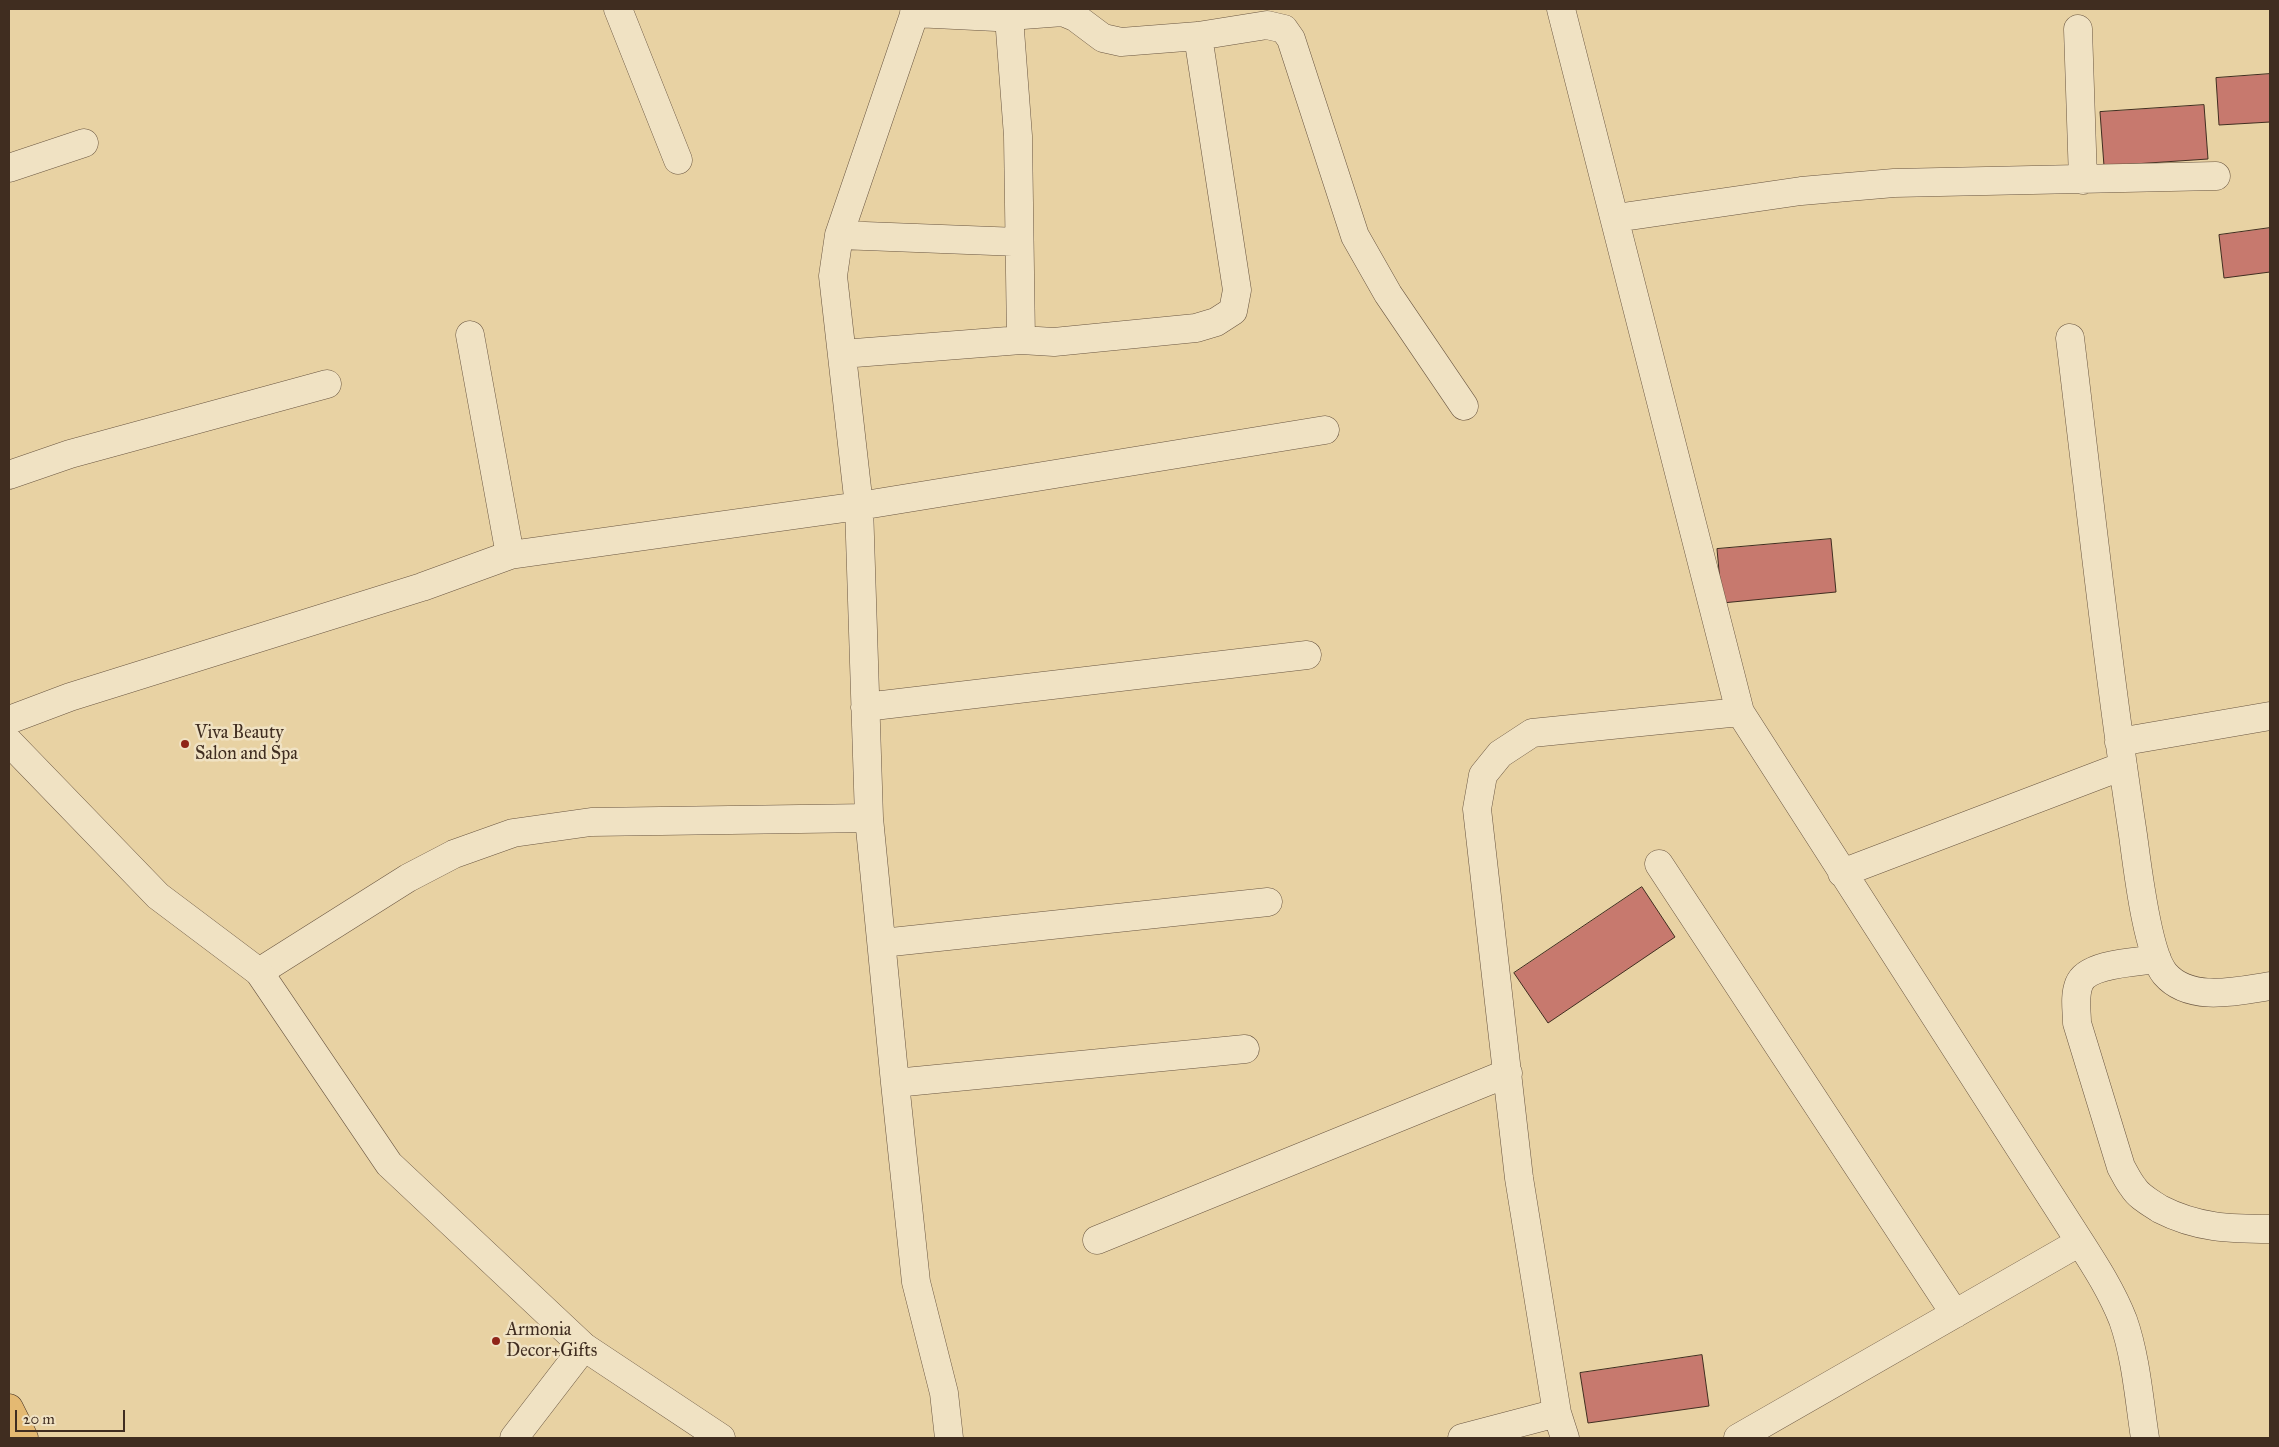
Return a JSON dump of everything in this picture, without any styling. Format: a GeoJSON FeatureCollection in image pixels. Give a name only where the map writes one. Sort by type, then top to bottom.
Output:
{"type":"FeatureCollection","features":[{"type":"Feature","properties":{"kind":"main road"},"geometry":{"type":"LineString","coordinates":[[9,1408],[24,1438]]}},
{"type":"Feature","properties":{"kind":"street"},"geometry":{"type":"LineString","coordinates":[[618,9],[678,160]]}},
{"type":"Feature","properties":{"kind":"street"},"geometry":{"type":"LineString","coordinates":[[1561,9],[1616,218],[1699,556],[1740,712],[2106,1283],[2123,1321],[2136,1372],[2145,1438]]}},
{"type":"Feature","properties":{"kind":"street"},"geometry":{"type":"LineString","coordinates":[[950,1438],[944,1393],[916,1282],[895,1083],[869,818],[859,506],[833,276],[839,234],[915,11],[1009,17],[1063,12],[1075,16],[1103,38],[1121,42],[1198,36],[1267,25],[1286,19],[1355,236],[1388,294],[1464,406]]}},
{"type":"Feature","properties":{"kind":"street"},"geometry":{"type":"LineString","coordinates":[[1009,17],[1018,136],[1020,340]]}},
{"type":"Feature","properties":{"kind":"street"},"geometry":{"type":"LineString","coordinates":[[2078,29],[2083,180]]}},
{"type":"Feature","properties":{"kind":"street"},"geometry":{"type":"LineString","coordinates":[[842,354],[1020,340],[1054,342],[1196,328],[1216,322],[1234,311],[1237,290],[1198,36]]}},
{"type":"Feature","properties":{"kind":"street"},"geometry":{"type":"LineString","coordinates":[[9,168],[84,143]]}},
{"type":"Feature","properties":{"kind":"street"},"geometry":{"type":"LineString","coordinates":[[1616,218],[1801,191],[1894,183],[2216,176]]}},
{"type":"Feature","properties":{"kind":"street"},"geometry":{"type":"LineString","coordinates":[[839,234],[1019,242]]}},
{"type":"Feature","properties":{"kind":"street"},"geometry":{"type":"LineString","coordinates":[[470,335],[510,555]]}},
{"type":"Feature","properties":{"kind":"street"},"geometry":{"type":"LineString","coordinates":[[2070,338],[2121,754],[2142,897],[2157,959],[2165,974],[2181,986],[2197,991],[2238,991],[2270,986]]}},
{"type":"Feature","properties":{"kind":"street"},"geometry":{"type":"LineString","coordinates":[[9,475],[70,454],[327,384]]}},
{"type":"Feature","properties":{"kind":"street"},"geometry":{"type":"LineString","coordinates":[[9,720],[70,697],[422,587],[510,555],[859,506],[1325,430]]}},
{"type":"Feature","properties":{"kind":"street"},"geometry":{"type":"LineString","coordinates":[[865,707],[1307,654]]}},
{"type":"Feature","properties":{"kind":"street"},"geometry":{"type":"LineString","coordinates":[[1462,1438],[1561,1426],[1519,1178],[1477,809],[1484,775],[1500,754],[1532,733],[1740,712]]}},
{"type":"Feature","properties":{"kind":"street"},"geometry":{"type":"LineString","coordinates":[[1842,873],[2121,754],[2270,716]]}},
{"type":"Feature","properties":{"kind":"street"},"geometry":{"type":"LineString","coordinates":[[9,742],[158,896],[259,972],[390,1164],[584,1347],[721,1438]]}},
{"type":"Feature","properties":{"kind":"street"},"geometry":{"type":"LineString","coordinates":[[259,972],[408,878],[454,854],[513,833],[591,822],[869,818]]}},
{"type":"Feature","properties":{"kind":"street"},"geometry":{"type":"LineString","coordinates":[[1659,864],[1956,1314]]}},
{"type":"Feature","properties":{"kind":"street"},"geometry":{"type":"LineString","coordinates":[[882,944],[1268,902]]}},
{"type":"Feature","properties":{"kind":"street"},"geometry":{"type":"LineString","coordinates":[[2157,959],[2115,964],[2089,973],[2079,983],[2076,1000],[2077,1023],[2121,1167],[2133,1189],[2150,1203],[2174,1216],[2204,1226],[2270,1229]]}},
{"type":"Feature","properties":{"kind":"street"},"geometry":{"type":"LineString","coordinates":[[895,1083],[1245,1049]]}},
{"type":"Feature","properties":{"kind":"street"},"geometry":{"type":"LineString","coordinates":[[1097,1240],[1508,1073]]}},
{"type":"Feature","properties":{"kind":"street"},"geometry":{"type":"LineString","coordinates":[[1738,1438],[2080,1242]]}},
{"type":"Feature","properties":{"kind":"street"},"geometry":{"type":"LineString","coordinates":[[514,1438],[584,1347]]}},
{"type":"Feature","properties":{"kind":"building"},"geometry":{"type":"Polygon","coordinates":[[[2270,74],[2270,122],[2219,125],[2216,78],[2270,74]]]}},
{"type":"Feature","properties":{"kind":"building"},"geometry":{"type":"Polygon","coordinates":[[[2204,105],[2208,159],[2104,166],[2100,112],[2204,105]]]}},
{"type":"Feature","properties":{"kind":"building"},"geometry":{"type":"Polygon","coordinates":[[[2270,228],[2270,272],[2224,278],[2219,235],[2270,228]]]}},
{"type":"Feature","properties":{"kind":"building"},"geometry":{"type":"Polygon","coordinates":[[[1831,539],[1836,592],[1722,603],[1717,549],[1831,539]]]}},
{"type":"Feature","properties":{"kind":"building"},"geometry":{"type":"Polygon","coordinates":[[[1642,887],[1675,937],[1548,1023],[1514,973],[1642,887]]]}},
{"type":"Feature","properties":{"kind":"building"},"geometry":{"type":"Polygon","coordinates":[[[1702,1355],[1709,1406],[1588,1423],[1580,1373],[1702,1355]]]}},
{"type":"Feature","properties":{"kind":"place","name":"Viva Beauty Salon and Spa"},"geometry":{"type":"Point","coordinates":[185,744]}},
{"type":"Feature","properties":{"kind":"place","name":"Armonia Decor+Gifts"},"geometry":{"type":"Point","coordinates":[496,1341]}}]}
